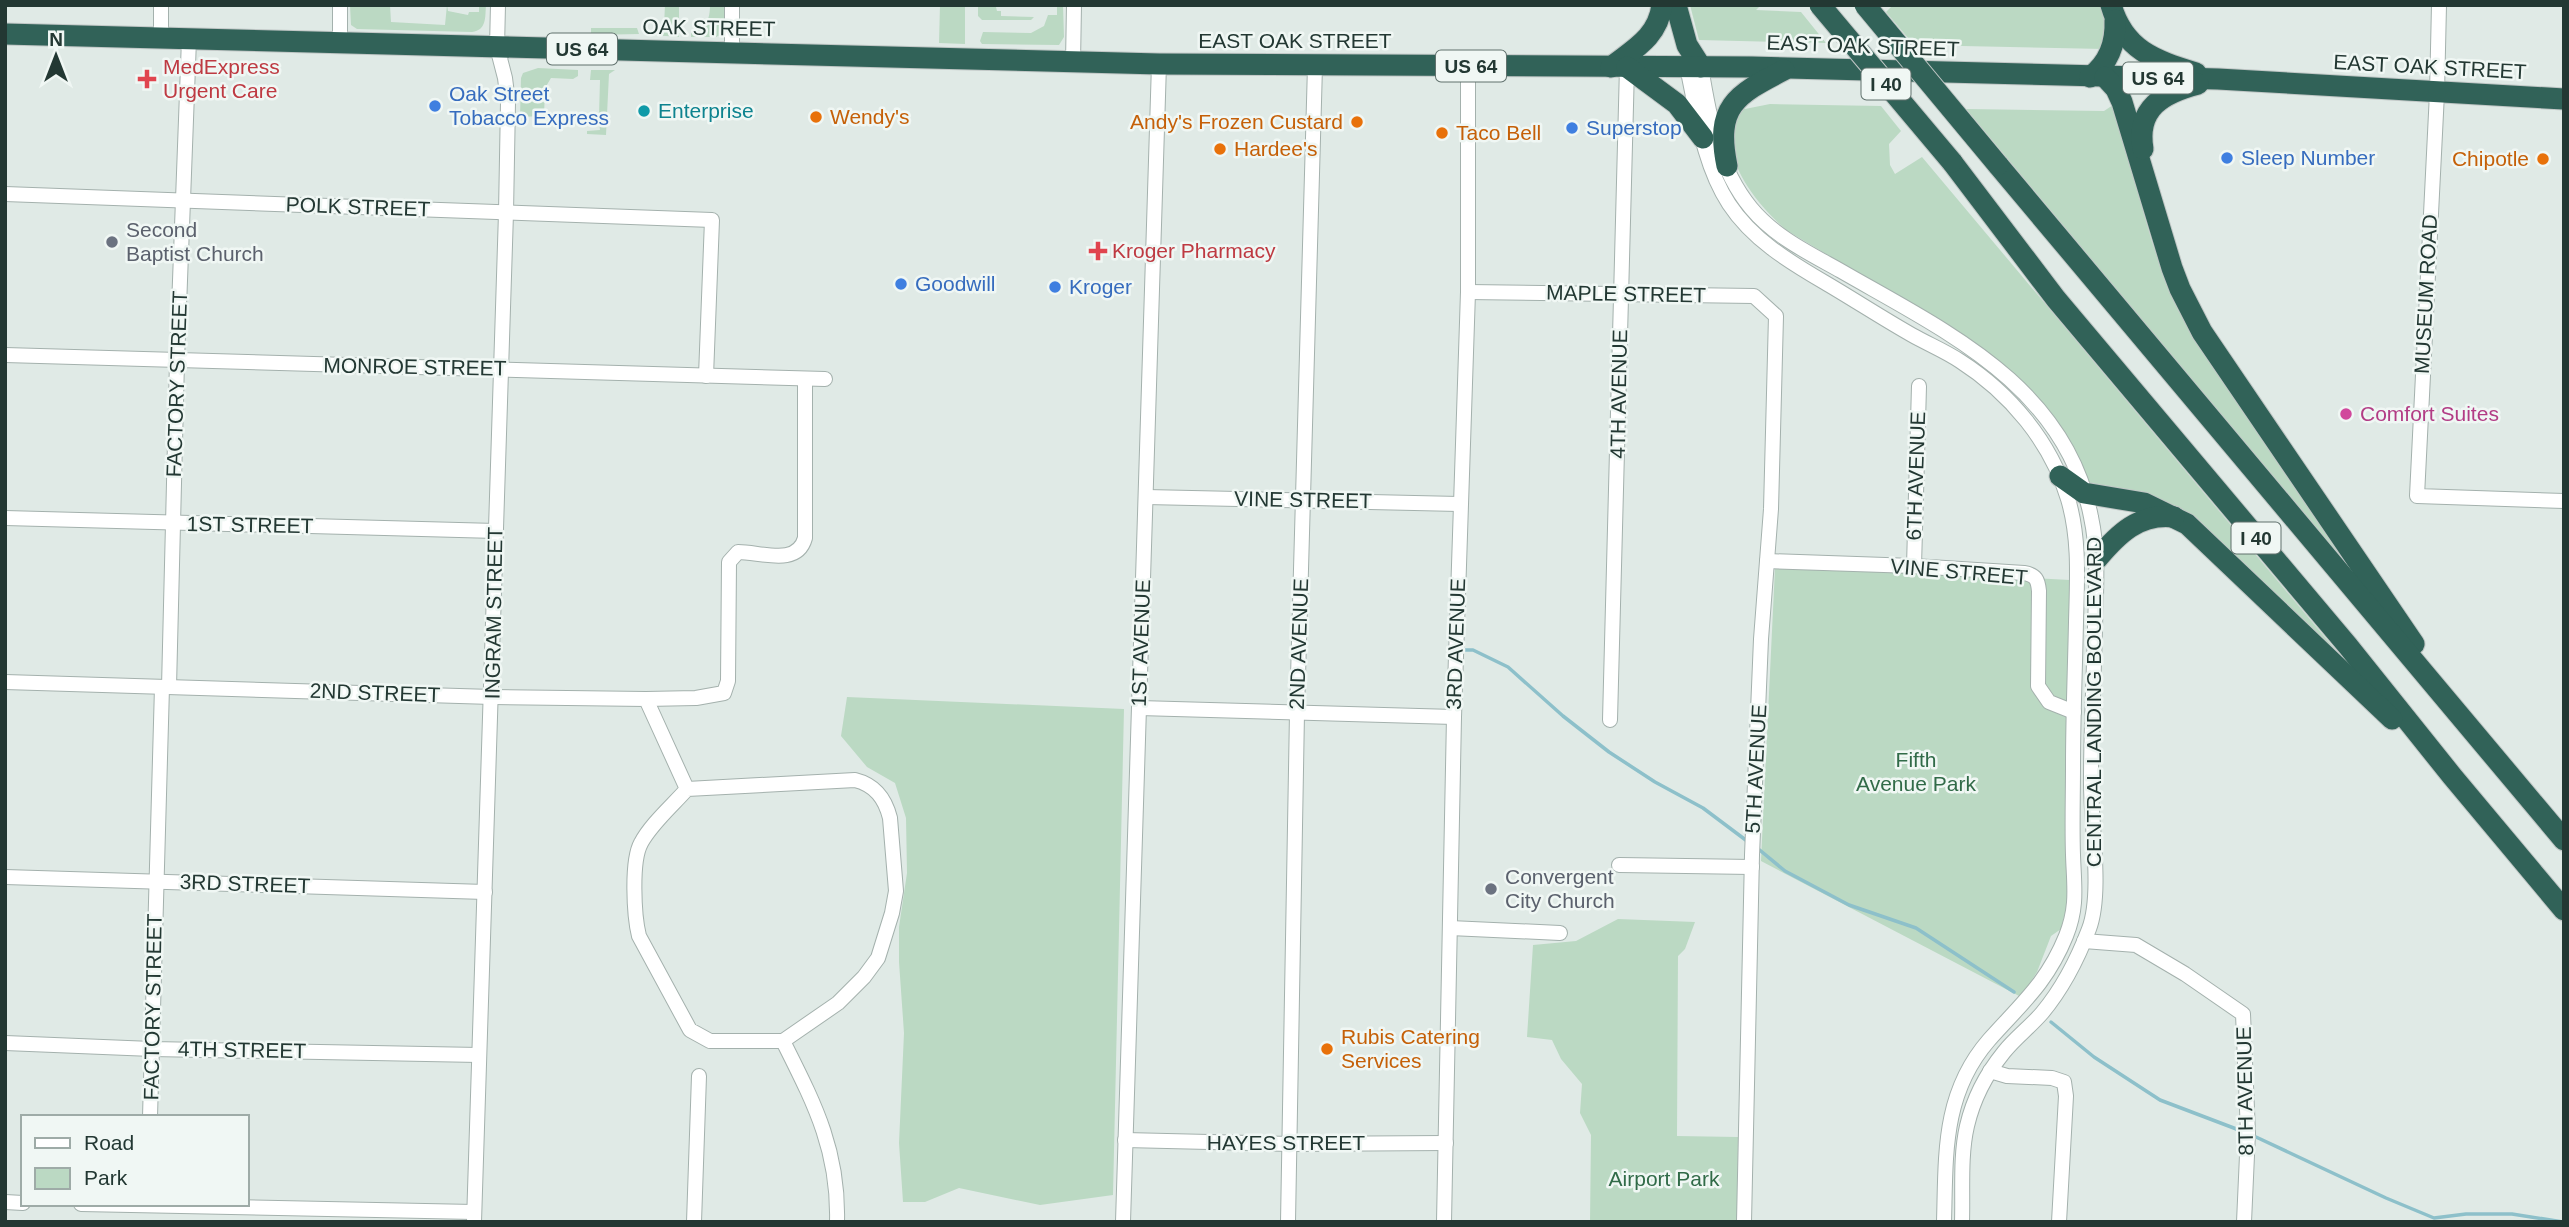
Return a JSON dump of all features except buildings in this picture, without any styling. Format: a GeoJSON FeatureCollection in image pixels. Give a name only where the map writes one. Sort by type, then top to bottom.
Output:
{"type":"FeatureCollection","features":[{"type":"Feature","properties":{"kind":"highway"},"geometry":{"type":"LineString","coordinates":[[1662,5],[1659,20],[1649,37],[1619,67],[1677,104],[1703,138]]}},
{"type":"Feature","properties":{"kind":"highway"},"geometry":{"type":"LineString","coordinates":[[1676,5],[1694,67]]}},
{"type":"Feature","properties":{"kind":"highway","name":"I 40"},"geometry":{"type":"LineString","coordinates":[[1820,5],[1952,162],[2056,299],[2348,646],[2564,910]]}},
{"type":"Feature","properties":{"kind":"highway","name":"I 40"},"geometry":{"type":"LineString","coordinates":[[1866,5],[2564,841]]}},
{"type":"Feature","properties":{"kind":"highway"},"geometry":{"type":"LineString","coordinates":[[2113,13],[2111,51],[2097,77],[2116,89],[2122,102],[2180,289],[2202,332],[2407,632],[2439,690]]}},
{"type":"Feature","properties":{"kind":"highway"},"geometry":{"type":"LineString","coordinates":[[2113,13],[2125,37],[2146,54],[2218,79]]}},
{"type":"Feature","properties":{"kind":"highway","name":"OAK STREET"},"geometry":{"type":"LineString","coordinates":[[5,34],[1159,64]]}},
{"type":"Feature","properties":{"kind":"highway","name":"EAST OAK STREET"},"geometry":{"type":"LineString","coordinates":[[1159,64],[1787,68],[2218,79],[2564,99]]}},
{"type":"Feature","properties":{"kind":"highway"},"geometry":{"type":"LineString","coordinates":[[1727,166],[1723,126],[1728,111],[1737,99],[1754,85],[1787,68]]}},
{"type":"Feature","properties":{"kind":"highway"},"geometry":{"type":"LineString","coordinates":[[2151,199],[2142,140],[2147,113],[2157,102],[2178,90],[2218,79]]}},
{"type":"Feature","properties":{"kind":"highway"},"geometry":{"type":"LineString","coordinates":[[2060,476],[2084,493],[2144,503],[2187,524]]}},
{"type":"Feature","properties":{"kind":"highway"},"geometry":{"type":"LineString","coordinates":[[2097,559],[2116,537],[2137,522],[2166,517],[2177,518],[2187,524],[2452,776]]}},
{"type":"Feature","properties":{"kind":"street"},"geometry":{"type":"LineString","coordinates":[[161,5],[161,38]]}},
{"type":"Feature","properties":{"kind":"street"},"geometry":{"type":"LineString","coordinates":[[340,5],[340,43]]}},
{"type":"Feature","properties":{"kind":"street","name":"INGRAM STREET"},"geometry":{"type":"LineString","coordinates":[[474,1217],[506,213],[508,102],[497,47],[498,5]]}},
{"type":"Feature","properties":{"kind":"street"},"geometry":{"type":"LineString","coordinates":[[732,5],[732,53]]}},
{"type":"Feature","properties":{"kind":"street"},"geometry":{"type":"LineString","coordinates":[[1073,62],[1074,5]]}},
{"type":"Feature","properties":{"kind":"street","name":"MUSEUM ROAD"},"geometry":{"type":"LineString","coordinates":[[2439,5],[2417,496],[2564,501]]}},
{"type":"Feature","properties":{"kind":"street","name":"FACTORY STREET"},"geometry":{"type":"LineString","coordinates":[[150,1115],[156,881],[173,524],[189,39]]}},
{"type":"Feature","properties":{"kind":"street","name":"1ST AVENUE"},"geometry":{"type":"LineString","coordinates":[[1123,1222],[1159,64]]}},
{"type":"Feature","properties":{"kind":"street","name":"2ND AVENUE"},"geometry":{"type":"LineString","coordinates":[[1288,1222],[1297,713],[1315,66]]}},
{"type":"Feature","properties":{"kind":"street","name":"3RD AVENUE"},"geometry":{"type":"LineString","coordinates":[[1444,1222],[1459,504],[1468,292],[1468,66]]}},
{"type":"Feature","properties":{"kind":"street","name":"4TH AVENUE"},"geometry":{"type":"LineString","coordinates":[[1610,720],[1621,294],[1619,67]]}},
{"type":"Feature","properties":{"kind":"street","name":"CENTRAL LANDING BOULEVARD"},"geometry":{"type":"LineString","coordinates":[[1694,67],[1703,138],[1717,182],[1742,222],[1762,241],[1800,268],[1975,372],[2014,406],[2037,434],[2060,476],[2068,500],[2078,560],[2073,857],[2077,890],[2074,911],[2066,936],[2050,969],[2029,998],[1982,1049],[1958,1091],[1947,1133],[1944,1222]]}},
{"type":"Feature","properties":{"kind":"street","name":"CENTRAL LANDING BOULEVARD"},"geometry":{"type":"LineString","coordinates":[[1694,67],[1715,140],[1751,208],[1787,240],[1968,345],[1997,367],[2026,395],[2055,430],[2070,456],[2091,516],[2097,559],[2091,781],[2095,900],[2091,925],[2053,998],[2033,1023],[2003,1052],[1990,1071],[1967,1126],[1962,1222]]}},
{"type":"Feature","properties":{"kind":"street","name":"POLK STREET"},"geometry":{"type":"LineString","coordinates":[[5,194],[712,220],[706,376]]}},
{"type":"Feature","properties":{"kind":"street","name":"MAPLE STREET"},"geometry":{"type":"LineString","coordinates":[[1468,292],[1754,296],[1776,316]]}},
{"type":"Feature","properties":{"kind":"street","name":"5TH AVENUE"},"geometry":{"type":"LineString","coordinates":[[1744,1222],[1752,861],[1761,639],[1768,561],[1776,316]]}},
{"type":"Feature","properties":{"kind":"street","name":"MONROE STREET"},"geometry":{"type":"LineString","coordinates":[[5,355],[825,379]]}},
{"type":"Feature","properties":{"kind":"street","name":"2ND STREET"},"geometry":{"type":"LineString","coordinates":[[5,682],[492,697],[646,699],[706,697],[724,693],[728,681],[729,562],[738,552],[785,556],[796,554],[805,538],[805,379]]}},
{"type":"Feature","properties":{"kind":"street","name":"6TH AVENUE"},"geometry":{"type":"LineString","coordinates":[[1914,566],[1919,386]]}},
{"type":"Feature","properties":{"kind":"street","name":"VINE STREET"},"geometry":{"type":"LineString","coordinates":[[1146,497],[1459,504]]}},
{"type":"Feature","properties":{"kind":"street","name":"1ST STREET"},"geometry":{"type":"LineString","coordinates":[[5,518],[496,531]]}},
{"type":"Feature","properties":{"kind":"street","name":"VINE STREET"},"geometry":{"type":"LineString","coordinates":[[1768,561],[1914,566],[2034,576],[2038,581],[2039,591],[2038,685],[2049,702],[2074,712]]}},
{"type":"Feature","properties":{"kind":"street"},"geometry":{"type":"LineString","coordinates":[[646,699],[687,789]]}},
{"type":"Feature","properties":{"kind":"street"},"geometry":{"type":"LineString","coordinates":[[1139,708],[1454,717]]}},
{"type":"Feature","properties":{"kind":"street"},"geometry":{"type":"LineString","coordinates":[[855,780],[868,784],[887,806],[896,891],[892,914],[878,958],[864,977],[838,1003],[783,1041],[710,1041],[699,1037],[690,1030],[639,936],[636,923],[636,853],[642,841],[687,789],[855,780]]}},
{"type":"Feature","properties":{"kind":"street"},"geometry":{"type":"LineString","coordinates":[[1619,865],[1752,861]]}},
{"type":"Feature","properties":{"kind":"street","name":"3RD STREET"},"geometry":{"type":"LineString","coordinates":[[5,877],[485,892]]}},
{"type":"Feature","properties":{"kind":"street"},"geometry":{"type":"LineString","coordinates":[[1450,928],[1560,933]]}},
{"type":"Feature","properties":{"kind":"street","name":"8TH AVENUE"},"geometry":{"type":"LineString","coordinates":[[2084,941],[2136,945],[2185,974],[2243,1014],[2248,1133],[2244,1222]]}},
{"type":"Feature","properties":{"kind":"street"},"geometry":{"type":"LineString","coordinates":[[783,1041],[817,1108],[836,1177],[837,1222]]}},
{"type":"Feature","properties":{"kind":"street","name":"4TH STREET"},"geometry":{"type":"LineString","coordinates":[[5,1043],[152,1049],[479,1055]]}},
{"type":"Feature","properties":{"kind":"street"},"geometry":{"type":"LineString","coordinates":[[1990,1071],[2007,1076],[2052,1078],[2064,1082],[2066,1096],[2059,1222]]}},
{"type":"Feature","properties":{"kind":"street"},"geometry":{"type":"LineString","coordinates":[[694,1222],[698,1076]]}},
{"type":"Feature","properties":{"kind":"street","name":"HAYES STREET"},"geometry":{"type":"LineString","coordinates":[[1125,1140],[1290,1144],[1446,1143]]}},
{"type":"Feature","properties":{"kind":"street"},"geometry":{"type":"LineString","coordinates":[[175,1206],[474,1217]]}},
{"type":"Feature","properties":{"kind":"green space"},"geometry":{"type":"Polygon","coordinates":[[[350,5],[390,5],[391,22],[445,25],[447,5],[448,11],[468,15],[469,12],[479,12],[479,5],[486,5],[483,26],[472,32],[357,29],[351,25],[350,5]]]}},
{"type":"Feature","properties":{"kind":"green space"},"geometry":{"type":"Polygon","coordinates":[[[665,5],[679,5],[679,37],[653,35],[654,27],[664,26],[665,5]]]}},
{"type":"Feature","properties":{"kind":"green space"},"geometry":{"type":"Polygon","coordinates":[[[710,5],[727,5],[727,28],[723,28],[722,34],[716,37],[691,37],[691,33],[706,23],[710,5]]]}},
{"type":"Feature","properties":{"kind":"green space"},"geometry":{"type":"Polygon","coordinates":[[[940,5],[965,5],[965,44],[939,43],[940,5]]]}},
{"type":"Feature","properties":{"kind":"green space"},"geometry":{"type":"Polygon","coordinates":[[[978,5],[996,7],[997,11],[1001,11],[1001,16],[1034,17],[1031,20],[982,20],[978,16],[978,5]]]}},
{"type":"Feature","properties":{"kind":"green space"},"geometry":{"type":"Polygon","coordinates":[[[1057,5],[1063,5],[1064,37],[1059,45],[982,44],[980,41],[983,32],[1031,33],[1044,26],[1048,15],[1057,15],[1057,5]]]}},
{"type":"Feature","properties":{"kind":"green space"},"geometry":{"type":"Polygon","coordinates":[[[1690,5],[1761,5],[1756,10],[1801,12],[1826,43],[1699,40],[1690,5]]]}},
{"type":"Feature","properties":{"kind":"green space"},"geometry":{"type":"Polygon","coordinates":[[[1893,5],[2102,5],[2107,34],[2104,49],[1914,45],[1886,12],[1893,5]]]}},
{"type":"Feature","properties":{"kind":"green space"},"geometry":{"type":"Polygon","coordinates":[[[591,28],[637,28],[639,34],[591,35],[591,28]]]}},
{"type":"Feature","properties":{"kind":"green space"},"geometry":{"type":"Polygon","coordinates":[[[538,68],[578,70],[578,76],[573,79],[551,78],[545,88],[544,116],[520,117],[521,78],[523,73],[538,68]]]}},
{"type":"Feature","properties":{"kind":"green space"},"geometry":{"type":"Polygon","coordinates":[[[591,70],[615,70],[609,74],[606,135],[587,134],[587,131],[600,130],[599,122],[588,122],[588,116],[599,116],[600,80],[590,80],[591,70]]]}},
{"type":"Feature","properties":{"kind":"green space"},"geometry":{"type":"Polygon","coordinates":[[[1738,102],[1745,109],[1770,104],[1881,106],[1901,131],[1889,144],[1890,165],[1895,174],[1922,157],[2360,679],[2186,519],[2095,488],[2088,481],[2066,439],[2033,393],[2010,371],[1966,338],[1786,230],[1750,190],[1737,167],[1731,136],[1738,102]]]}},
{"type":"Feature","properties":{"kind":"green space"},"geometry":{"type":"Polygon","coordinates":[[[2113,105],[2152,242],[2178,310],[2349,559],[2344,562],[1966,109],[2104,111],[2113,105]]]}},
{"type":"Feature","properties":{"kind":"green space","name":"Fifth Avenue Park"},"geometry":{"type":"Polygon","coordinates":[[[1782,565],[2070,580],[2067,905],[2061,929],[2051,936],[2037,972],[2021,997],[1761,861],[1775,568],[1782,565]]]}},
{"type":"Feature","properties":{"kind":"green space"},"geometry":{"type":"Polygon","coordinates":[[[847,697],[1124,709],[1113,1195],[1040,1205],[959,1188],[925,1202],[903,1202],[899,1143],[904,1033],[899,927],[907,873],[906,818],[895,783],[867,767],[841,736],[847,697]]]}},
{"type":"Feature","properties":{"kind":"green space","name":"Airport Park"},"geometry":{"type":"Polygon","coordinates":[[[1618,919],[1695,922],[1685,949],[1678,956],[1677,1136],[1738,1137],[1737,1222],[1590,1222],[1591,1135],[1580,1113],[1582,1084],[1561,1059],[1552,1040],[1527,1037],[1533,945],[1576,941],[1618,919]]]}},
{"type":"Feature","properties":{"kind":"waterway"},"geometry":{"type":"LineString","coordinates":[[1464,650],[1473,650],[1508,667],[1609,752],[1655,782],[1703,808],[1747,841]]}},
{"type":"Feature","properties":{"kind":"waterway"},"geometry":{"type":"LineString","coordinates":[[1756,847],[1785,871],[1849,905],[1916,928],[2014,992]]}},
{"type":"Feature","properties":{"kind":"waterway"},"geometry":{"type":"LineString","coordinates":[[2051,1022],[2094,1057],[2160,1100],[2239,1130]]}},
{"type":"Feature","properties":{"kind":"waterway"},"geometry":{"type":"LineString","coordinates":[[2256,1137],[2434,1218],[2466,1214],[2512,1214],[2563,1222]]}},
{"type":"Feature","properties":{"kind":"place","name":"MedExpress Urgent Care"},"geometry":{"type":"Point","coordinates":[147,79]}},
{"type":"Feature","properties":{"kind":"place","name":"Oak Street Tobacco Express"},"geometry":{"type":"Point","coordinates":[435,106]}},
{"type":"Feature","properties":{"kind":"place","name":"Enterprise"},"geometry":{"type":"Point","coordinates":[644,111]}},
{"type":"Feature","properties":{"kind":"place","name":"Wendy's"},"geometry":{"type":"Point","coordinates":[816,117]}},
{"type":"Feature","properties":{"kind":"place","name":"Andy's Frozen Custard"},"geometry":{"type":"Point","coordinates":[1357,122]}},
{"type":"Feature","properties":{"kind":"place","name":"Superstop"},"geometry":{"type":"Point","coordinates":[1572,128]}},
{"type":"Feature","properties":{"kind":"place","name":"Taco Bell"},"geometry":{"type":"Point","coordinates":[1442,133]}},
{"type":"Feature","properties":{"kind":"place","name":"Hardee's"},"geometry":{"type":"Point","coordinates":[1220,149]}},
{"type":"Feature","properties":{"kind":"place","name":"Sleep Number"},"geometry":{"type":"Point","coordinates":[2227,158]}},
{"type":"Feature","properties":{"kind":"place","name":"Chipotle"},"geometry":{"type":"Point","coordinates":[2543,159]}},
{"type":"Feature","properties":{"kind":"place","name":"Second Baptist Church"},"geometry":{"type":"Point","coordinates":[112,242]}},
{"type":"Feature","properties":{"kind":"place","name":"Kroger Pharmacy"},"geometry":{"type":"Point","coordinates":[1098,251]}},
{"type":"Feature","properties":{"kind":"place","name":"Goodwill"},"geometry":{"type":"Point","coordinates":[901,284]}},
{"type":"Feature","properties":{"kind":"place","name":"Kroger"},"geometry":{"type":"Point","coordinates":[1055,287]}},
{"type":"Feature","properties":{"kind":"place","name":"Comfort Suites"},"geometry":{"type":"Point","coordinates":[2346,414]}},
{"type":"Feature","properties":{"kind":"place","name":"Convergent City Church"},"geometry":{"type":"Point","coordinates":[1491,889]}},
{"type":"Feature","properties":{"kind":"place","name":"Rubis Catering Services"},"geometry":{"type":"Point","coordinates":[1327,1049]}}]}
